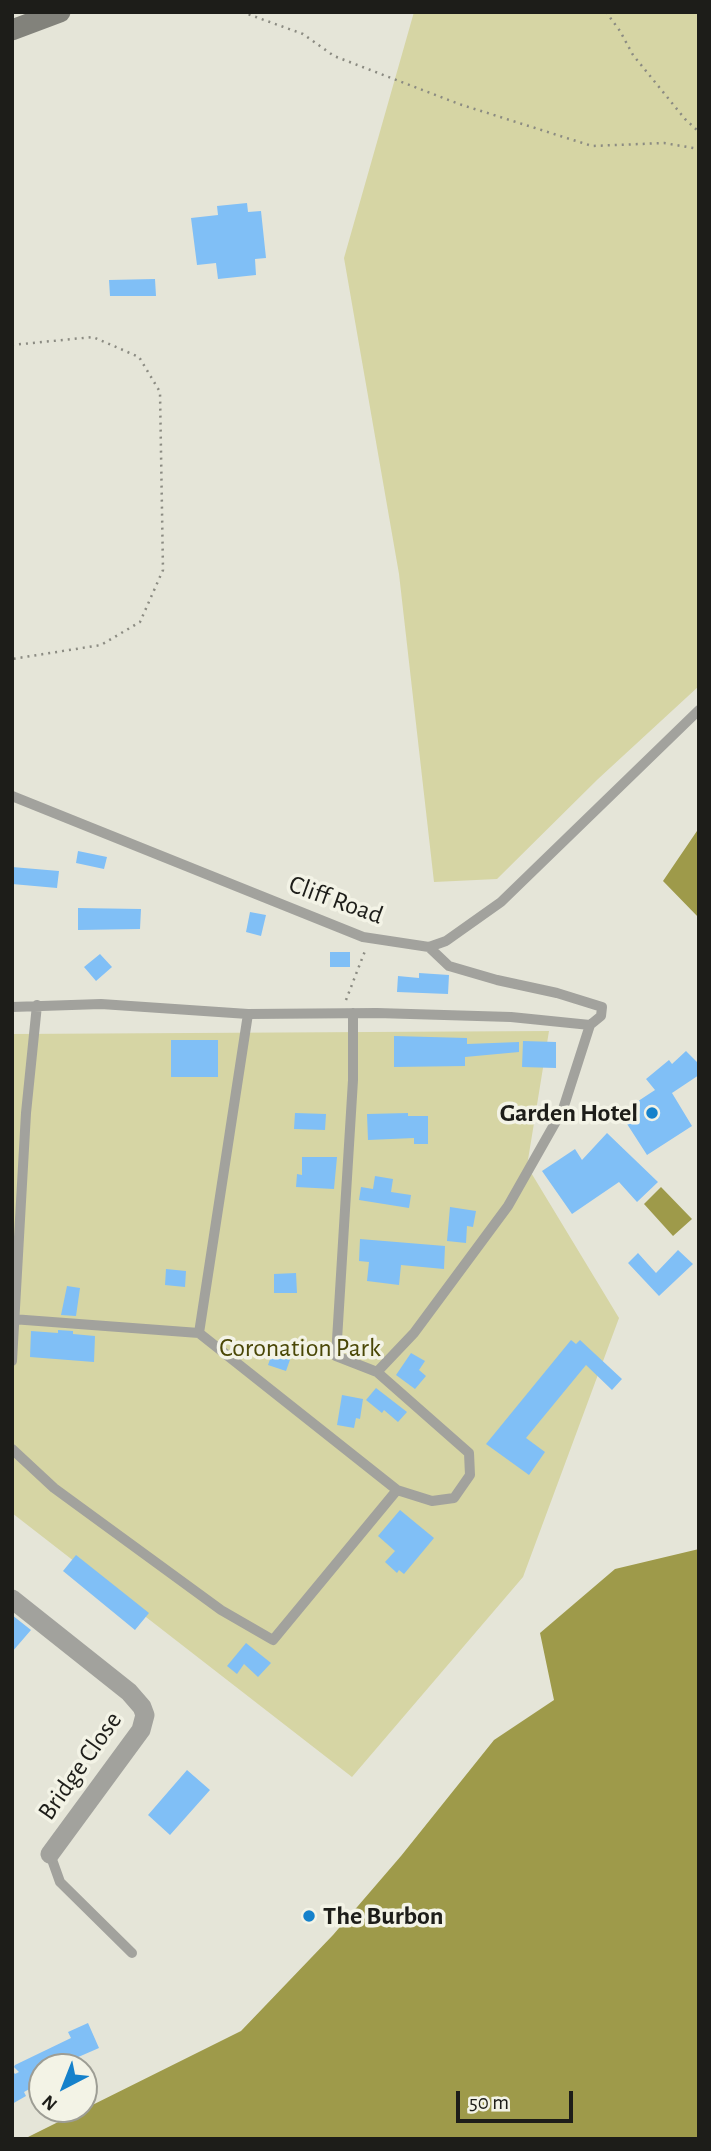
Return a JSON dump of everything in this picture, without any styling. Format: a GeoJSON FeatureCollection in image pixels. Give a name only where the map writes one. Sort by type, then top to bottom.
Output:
{"type":"FeatureCollection","features":[{"type":"Feature","properties":{"kind":"street"},"geometry":{"type":"LineString","coordinates":[[12,30],[61,12]]}},
{"type":"Feature","properties":{"kind":"street","name":"Bridge Close"},"geometry":{"type":"LineString","coordinates":[[12,1599],[130,1692],[145,1715],[141,1730],[50,1854]]}},
{"type":"Feature","properties":{"kind":"lane"},"geometry":{"type":"LineString","coordinates":[[377,1371],[414,1334],[508,1206],[563,1109],[590,1025],[601,1016],[603,1009],[601,1006],[449,966],[429,947],[446,941],[501,902],[699,710]]}},
{"type":"Feature","properties":{"kind":"lane","name":"Cliff Road"},"geometry":{"type":"LineString","coordinates":[[12,796],[370,938],[429,947]]}},
{"type":"Feature","properties":{"kind":"lane"},"geometry":{"type":"LineString","coordinates":[[12,1007],[102,1004],[248,1014],[353,1013],[511,1017],[590,1025]]}},
{"type":"Feature","properties":{"kind":"lane"},"geometry":{"type":"LineString","coordinates":[[12,1361],[17,1202],[37,1005]]}},
{"type":"Feature","properties":{"kind":"lane"},"geometry":{"type":"LineString","coordinates":[[13,1319],[199,1333],[397,1490],[432,1501],[454,1498],[470,1475],[469,1453],[377,1371],[336,1356],[353,1080],[353,1013]]}},
{"type":"Feature","properties":{"kind":"lane"},"geometry":{"type":"LineString","coordinates":[[199,1333],[248,1014]]}},
{"type":"Feature","properties":{"kind":"lane"},"geometry":{"type":"LineString","coordinates":[[12,1115],[26,1113]]}},
{"type":"Feature","properties":{"kind":"lane"},"geometry":{"type":"LineString","coordinates":[[12,1449],[54,1488],[220,1611],[273,1640],[397,1490]]}},
{"type":"Feature","properties":{"kind":"lane"},"geometry":{"type":"LineString","coordinates":[[50,1854],[60,1882],[132,1953]]}},
{"type":"Feature","properties":{"kind":"path"},"geometry":{"type":"LineString","coordinates":[[242,12],[303,34],[334,56],[459,104],[592,146],[664,143],[699,149]]}},
{"type":"Feature","properties":{"kind":"path"},"geometry":{"type":"LineString","coordinates":[[606,12],[633,55],[685,120],[699,132]]}},
{"type":"Feature","properties":{"kind":"path"},"geometry":{"type":"LineString","coordinates":[[12,345],[93,337],[139,357],[160,392],[163,569],[140,622],[101,645],[12,659]]}},
{"type":"Feature","properties":{"kind":"path"},"geometry":{"type":"LineString","coordinates":[[341,1013],[370,938]]}},
{"type":"Feature","properties":{"kind":"green space"},"geometry":{"type":"Polygon","coordinates":[[[414,12],[699,12],[699,686],[598,779],[497,879],[434,882],[399,574],[344,258],[414,12]]]}},
{"type":"Feature","properties":{"kind":"green space","name":"Coronation Park"},"geometry":{"type":"Polygon","coordinates":[[[549,1031],[527,1166],[619,1318],[523,1577],[352,1777],[12,1513],[12,1034],[549,1031]]]}},
{"type":"Feature","properties":{"kind":"shaded area"},"geometry":{"type":"Polygon","coordinates":[[[699,828],[699,918],[663,881],[699,828]]]}},
{"type":"Feature","properties":{"kind":"shaded area"},"geometry":{"type":"Polygon","coordinates":[[[661,1187],[692,1219],[673,1236],[644,1204],[661,1187]]]}},
{"type":"Feature","properties":{"kind":"shaded area"},"geometry":{"type":"Polygon","coordinates":[[[699,1549],[699,2139],[24,2139],[56,2123],[98,2123],[98,2102],[241,2031],[333,1935],[401,1856],[494,1740],[554,1700],[540,1633],[615,1569],[699,1549]]]}},
{"type":"Feature","properties":{"kind":"building"},"geometry":{"type":"Polygon","coordinates":[[[247,203],[248,212],[261,211],[266,258],[255,259],[256,275],[218,279],[216,263],[197,265],[191,218],[218,215],[217,206],[247,203]]]}},
{"type":"Feature","properties":{"kind":"building"},"geometry":{"type":"Polygon","coordinates":[[[155,279],[156,296],[110,296],[109,280],[155,279]]]}},
{"type":"Feature","properties":{"kind":"building"},"geometry":{"type":"Polygon","coordinates":[[[78,851],[107,857],[104,869],[76,863],[78,851]]]}},
{"type":"Feature","properties":{"kind":"building"},"geometry":{"type":"Polygon","coordinates":[[[12,867],[59,871],[57,888],[12,884],[12,867]]]}},
{"type":"Feature","properties":{"kind":"building"},"geometry":{"type":"Polygon","coordinates":[[[78,908],[141,909],[140,929],[78,930],[78,908]]]}},
{"type":"Feature","properties":{"kind":"building"},"geometry":{"type":"Polygon","coordinates":[[[250,912],[266,915],[261,936],[246,932],[250,912]]]}},
{"type":"Feature","properties":{"kind":"building"},"geometry":{"type":"Polygon","coordinates":[[[330,952],[350,952],[350,967],[330,967],[330,952]]]}},
{"type":"Feature","properties":{"kind":"building"},"geometry":{"type":"Polygon","coordinates":[[[100,954],[112,967],[96,981],[84,967],[100,954]]]}},
{"type":"Feature","properties":{"kind":"building"},"geometry":{"type":"Polygon","coordinates":[[[419,973],[449,975],[448,994],[397,992],[398,976],[419,978],[419,973]]]}},
{"type":"Feature","properties":{"kind":"building"},"geometry":{"type":"Polygon","coordinates":[[[394,1036],[467,1038],[467,1044],[519,1042],[519,1052],[465,1057],[465,1066],[394,1067],[394,1036]]]}},
{"type":"Feature","properties":{"kind":"building"},"geometry":{"type":"Polygon","coordinates":[[[171,1040],[218,1040],[218,1077],[171,1077],[171,1040]]]}},
{"type":"Feature","properties":{"kind":"building"},"geometry":{"type":"Polygon","coordinates":[[[523,1041],[556,1042],[556,1068],[522,1067],[523,1041]]]}},
{"type":"Feature","properties":{"kind":"building"},"geometry":{"type":"Polygon","coordinates":[[[686,1051],[699,1064],[699,1075],[672,1093],[692,1126],[647,1155],[620,1113],[655,1090],[646,1079],[669,1060],[672,1064],[686,1051]]]}},
{"type":"Feature","properties":{"kind":"building"},"geometry":{"type":"Polygon","coordinates":[[[295,1113],[326,1114],[325,1130],[294,1129],[295,1113]]]}},
{"type":"Feature","properties":{"kind":"building"},"geometry":{"type":"Polygon","coordinates":[[[408,1113],[408,1116],[428,1116],[428,1144],[414,1144],[414,1138],[368,1140],[367,1114],[408,1113]]]}},
{"type":"Feature","properties":{"kind":"building"},"geometry":{"type":"Polygon","coordinates":[[[607,1133],[658,1182],[637,1202],[619,1182],[572,1214],[542,1171],[575,1149],[582,1160],[607,1133]]]}},
{"type":"Feature","properties":{"kind":"building"},"geometry":{"type":"Polygon","coordinates":[[[302,1157],[337,1157],[334,1189],[296,1187],[297,1174],[302,1175],[302,1157]]]}},
{"type":"Feature","properties":{"kind":"building"},"geometry":{"type":"Polygon","coordinates":[[[375,1176],[393,1179],[391,1192],[411,1195],[409,1208],[359,1200],[361,1187],[373,1189],[375,1176]]]}},
{"type":"Feature","properties":{"kind":"building"},"geometry":{"type":"Polygon","coordinates":[[[450,1207],[476,1211],[473,1227],[467,1226],[466,1243],[447,1241],[450,1207]]]}},
{"type":"Feature","properties":{"kind":"building"},"geometry":{"type":"Polygon","coordinates":[[[360,1239],[445,1246],[444,1269],[401,1265],[399,1285],[367,1281],[369,1262],[359,1261],[360,1239]]]}},
{"type":"Feature","properties":{"kind":"building"},"geometry":{"type":"Polygon","coordinates":[[[678,1250],[693,1264],[659,1296],[628,1263],[638,1253],[656,1273],[678,1250]]]}},
{"type":"Feature","properties":{"kind":"building"},"geometry":{"type":"Polygon","coordinates":[[[166,1269],[186,1271],[185,1287],[165,1285],[166,1269]]]}},
{"type":"Feature","properties":{"kind":"building"},"geometry":{"type":"Polygon","coordinates":[[[296,1273],[297,1293],[274,1293],[274,1274],[296,1273]]]}},
{"type":"Feature","properties":{"kind":"building"},"geometry":{"type":"Polygon","coordinates":[[[67,1286],[80,1288],[76,1316],[61,1315],[67,1286]]]}},
{"type":"Feature","properties":{"kind":"building"},"geometry":{"type":"Polygon","coordinates":[[[58,1330],[95,1336],[94,1362],[30,1357],[31,1331],[58,1333],[58,1330]]]}},
{"type":"Feature","properties":{"kind":"building"},"geometry":{"type":"Polygon","coordinates":[[[571,1340],[576,1344],[580,1340],[622,1379],[612,1390],[586,1365],[526,1438],[545,1452],[529,1475],[486,1444],[571,1340]]]}},
{"type":"Feature","properties":{"kind":"building"},"geometry":{"type":"Polygon","coordinates":[[[274,1348],[292,1354],[286,1371],[268,1365],[274,1348]]]}},
{"type":"Feature","properties":{"kind":"building"},"geometry":{"type":"Polygon","coordinates":[[[411,1353],[425,1361],[419,1370],[426,1376],[415,1389],[396,1375],[411,1353]]]}},
{"type":"Feature","properties":{"kind":"building"},"geometry":{"type":"Polygon","coordinates":[[[376,1388],[407,1412],[398,1422],[366,1400],[376,1388]]]}},
{"type":"Feature","properties":{"kind":"building"},"geometry":{"type":"Polygon","coordinates":[[[342,1395],[363,1399],[360,1419],[356,1418],[354,1428],[337,1425],[342,1395]]]}},
{"type":"Feature","properties":{"kind":"building"},"geometry":{"type":"Polygon","coordinates":[[[400,1510],[434,1538],[404,1574],[399,1570],[397,1573],[385,1562],[395,1551],[378,1536],[400,1510]]]}},
{"type":"Feature","properties":{"kind":"building"},"geometry":{"type":"Polygon","coordinates":[[[76,1555],[149,1613],[135,1630],[63,1571],[76,1555]]]}},
{"type":"Feature","properties":{"kind":"building"},"geometry":{"type":"Polygon","coordinates":[[[12,1615],[31,1630],[12,1652],[12,1615]]]}},
{"type":"Feature","properties":{"kind":"building"},"geometry":{"type":"Polygon","coordinates":[[[246,1643],[271,1663],[258,1677],[244,1664],[237,1674],[227,1666],[246,1643]]]}},
{"type":"Feature","properties":{"kind":"building"},"geometry":{"type":"Polygon","coordinates":[[[187,1770],[210,1790],[170,1835],[148,1815],[187,1770]]]}},
{"type":"Feature","properties":{"kind":"building"},"geometry":{"type":"Polygon","coordinates":[[[88,2023],[99,2048],[88,2053],[40,2053],[71,2038],[68,2032],[88,2023]]]}},
{"type":"Feature","properties":{"kind":"building"},"geometry":{"type":"Polygon","coordinates":[[[28,2059],[28,2090],[24,2092],[26,2096],[12,2104],[12,2070],[15,2074],[19,2072],[15,2065],[28,2059]]]}},
{"type":"Feature","properties":{"kind":"place","name":"Garden Hotel"},"geometry":{"type":"Point","coordinates":[652,1113]}},
{"type":"Feature","properties":{"kind":"place","name":"The Burbon"},"geometry":{"type":"Point","coordinates":[309,1916]}}]}
